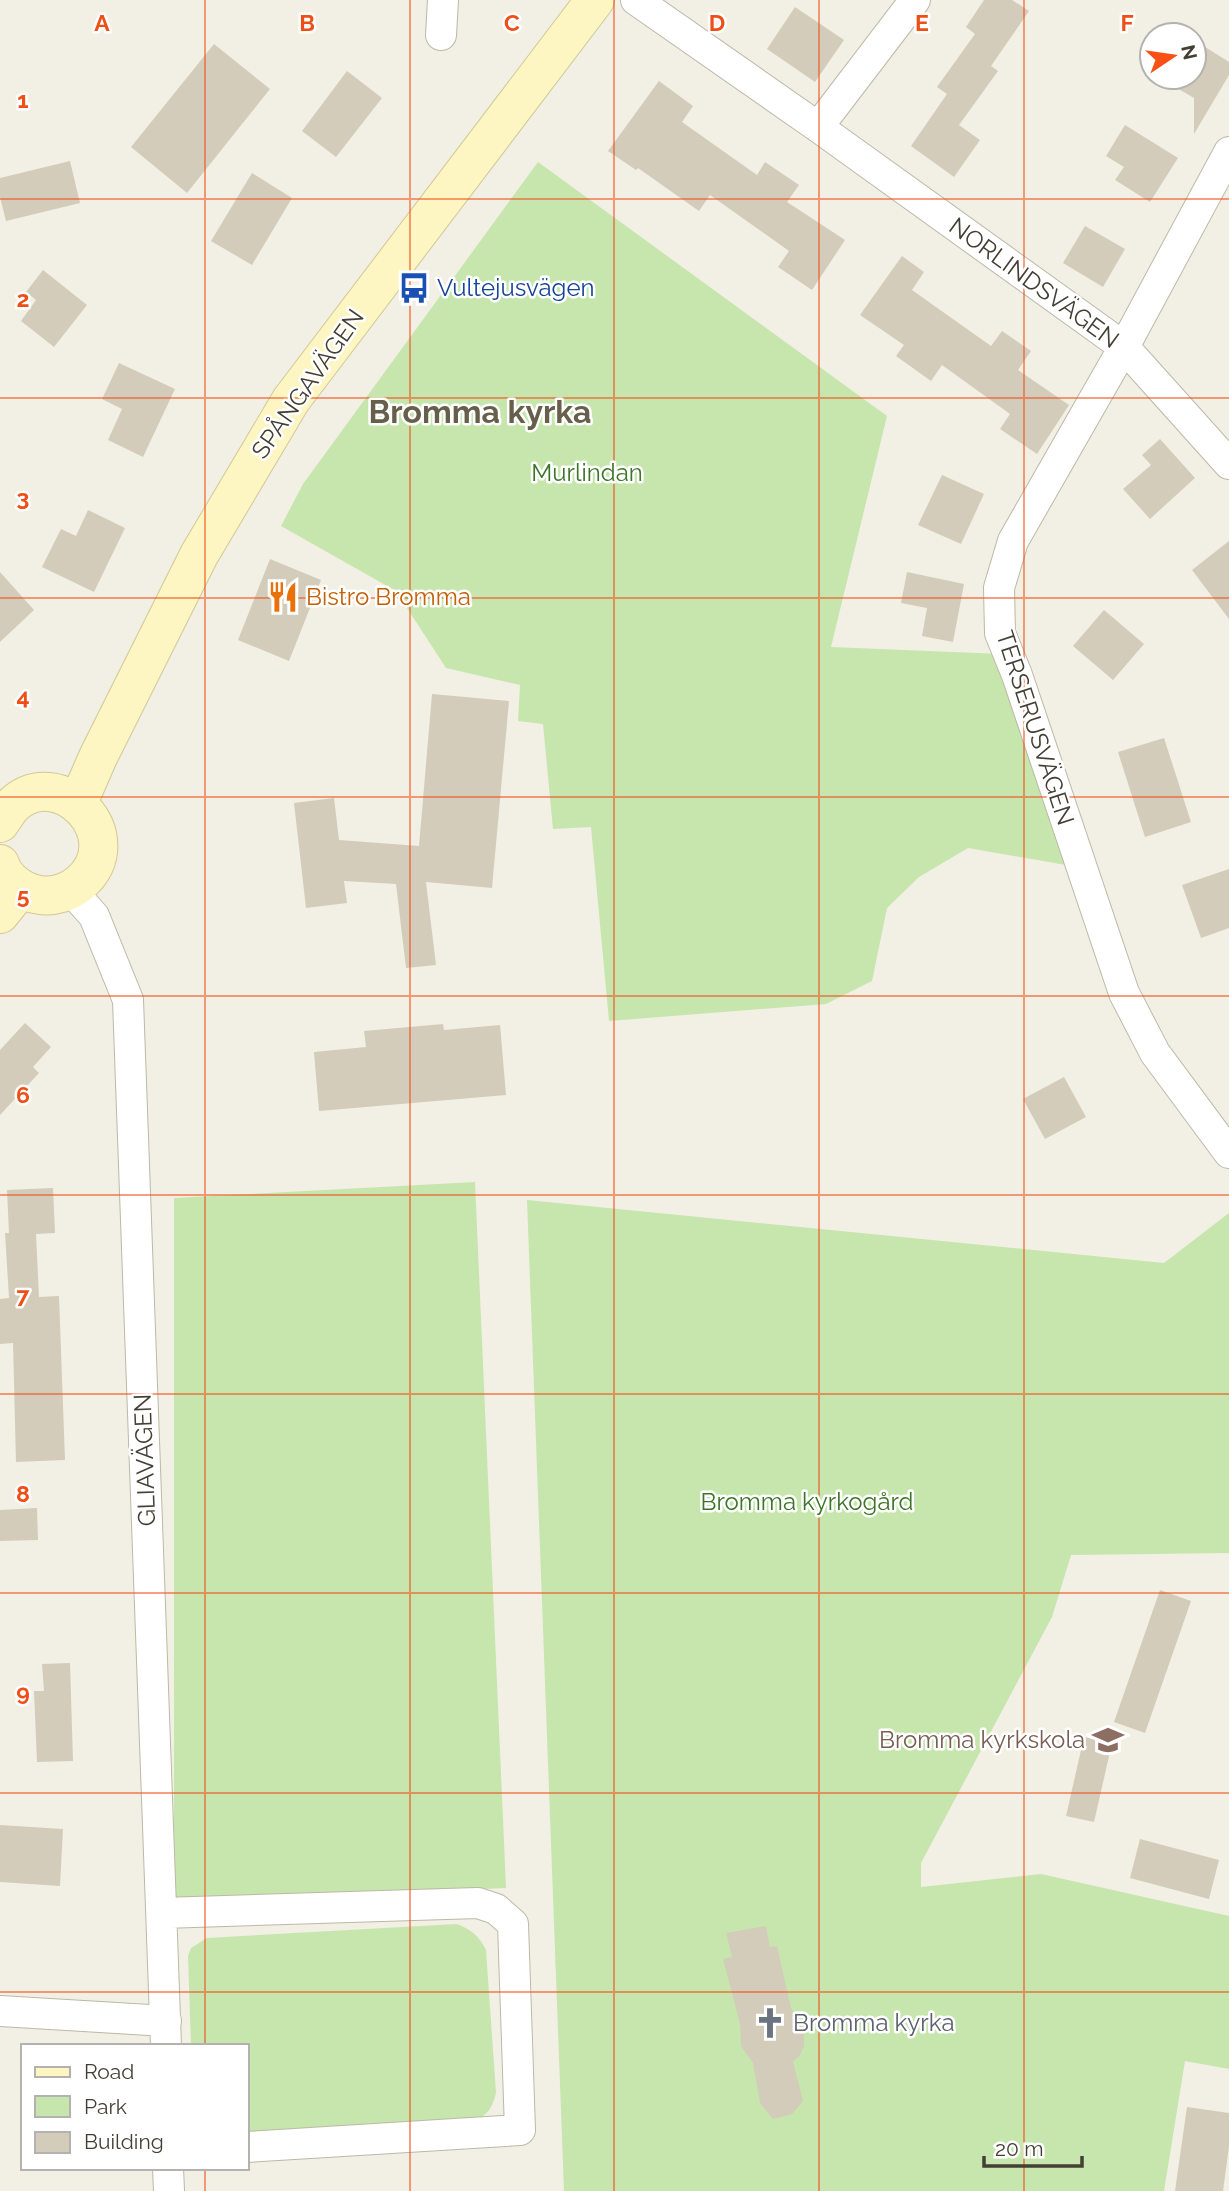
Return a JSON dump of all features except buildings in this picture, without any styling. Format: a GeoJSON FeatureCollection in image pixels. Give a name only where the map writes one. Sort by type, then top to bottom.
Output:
{"type":"FeatureCollection","features":[{"type":"Feature","properties":{"kind":"street"},"geometry":{"type":"LineString","coordinates":[[441,35],[443,0]]}},
{"type":"Feature","properties":{"kind":"street","name":"SPÅNGAVÄGEN"},"geometry":{"type":"LineString","coordinates":[[78,803],[98,757],[199,555],[291,400],[595,0]]}},
{"type":"Feature","properties":{"kind":"street","name":"NORLINDSVÄGEN"},"geometry":{"type":"LineString","coordinates":[[636,0],[1124,347],[1229,464]]}},
{"type":"Feature","properties":{"kind":"street"},"geometry":{"type":"LineString","coordinates":[[818,127],[915,0]]}},
{"type":"Feature","properties":{"kind":"street","name":"TERSERUSVÄGEN"},"geometry":{"type":"LineString","coordinates":[[1229,152],[1124,347],[1013,541],[999,588],[1000,633],[1017,675],[1124,993],[1155,1053],[1229,1153]]}},
{"type":"Feature","properties":{"kind":"street"},"geometry":{"type":"LineString","coordinates":[[4,805],[45,793],[62,795],[78,803],[90,817],[97,835],[97,856],[87,876],[71,890],[46,896],[7,889]]}},
{"type":"Feature","properties":{"kind":"street","name":"GLIAVÄGEN"},"geometry":{"type":"LineString","coordinates":[[71,890],[94,916],[128,1000],[166,2033]]}},
{"type":"Feature","properties":{"kind":"street"},"geometry":{"type":"LineString","coordinates":[[163,1913],[478,1903],[496,1909],[513,1924],[520,2130],[248,2147]]}},
{"type":"Feature","properties":{"kind":"street"},"geometry":{"type":"LineString","coordinates":[[0,2011],[166,2033]]}},
{"type":"Feature","properties":{"kind":"street"},"geometry":{"type":"LineString","coordinates":[[168,2170],[169,2191]]}},
{"type":"Feature","properties":{"kind":"green space","name":"Murlindan"},"geometry":{"type":"Polygon","coordinates":[[[538,162],[887,416],[831,647],[1001,654],[1066,865],[968,848],[919,877],[887,908],[872,981],[826,1004],[609,1021],[591,827],[553,829],[543,724],[518,721],[520,685],[446,668],[396,591],[281,526],[303,484],[538,162]]]}},
{"type":"Feature","properties":{"kind":"green space"},"geometry":{"type":"Polygon","coordinates":[[[475,1182],[506,1888],[174,1901],[174,1198],[475,1182]]]}},
{"type":"Feature","properties":{"kind":"green space","name":"Bromma kyrkogård"},"geometry":{"type":"Polygon","coordinates":[[[527,1200],[1164,1263],[1229,1213],[1229,1553],[1071,1555],[1052,1617],[921,1863],[921,1887],[1041,1874],[1229,1916],[1229,2069],[1185,2061],[1164,2191],[564,2191],[527,1200]]]}},
{"type":"Feature","properties":{"kind":"green space"},"geometry":{"type":"Polygon","coordinates":[[[457,1924],[467,1929],[481,1941],[486,1950],[496,2093],[487,2113],[476,2121],[248,2132],[248,2044],[191,2044],[188,1956],[191,1948],[207,1938],[457,1924]]]}},
{"type":"Feature","properties":{"kind":"place","name":"Vultejusvägen"},"geometry":{"type":"Point","coordinates":[414,288]}},
{"type":"Feature","properties":{"kind":"place","name":"Bistro Bromma"},"geometry":{"type":"Point","coordinates":[283,597]}},
{"type":"Feature","properties":{"kind":"place","name":"Bromma kyrkskola"},"geometry":{"type":"Point","coordinates":[1108,1740]}},
{"type":"Feature","properties":{"kind":"place","name":"Bromma kyrka"},"geometry":{"type":"Point","coordinates":[770,2023]}},
{"type":"Feature","properties":{"kind":"district","name":"Bromma kyrka"},"geometry":{"type":"Point","coordinates":[480,412]}}]}
